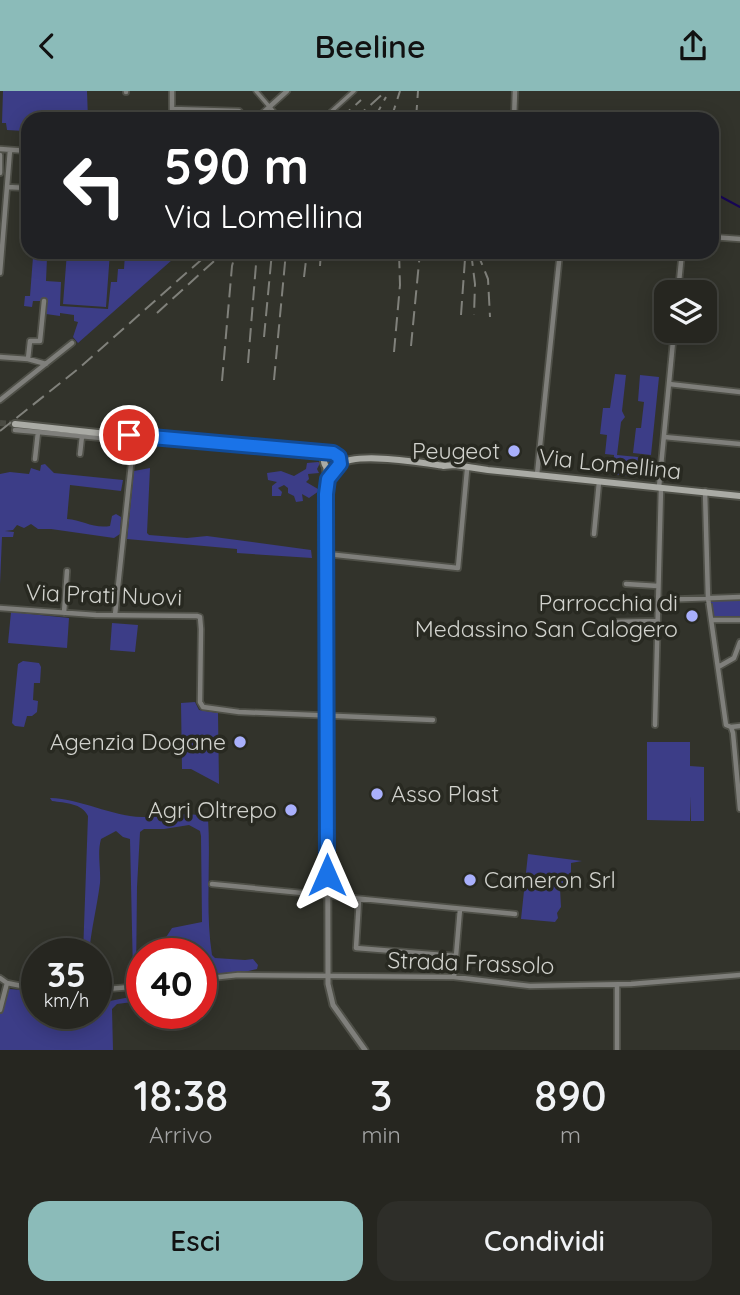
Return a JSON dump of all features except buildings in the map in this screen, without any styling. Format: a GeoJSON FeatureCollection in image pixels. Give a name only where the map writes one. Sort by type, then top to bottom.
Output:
{"type":"FeatureCollection","features":[{"type":"Feature","properties":{"kind":"main road","name":"Via Lomellina"},"geometry":{"type":"LineString","coordinates":[[15,427],[357,455],[384,460]]}},
{"type":"Feature","properties":{"kind":"main road","name":"Via Lomellina"},"geometry":{"type":"LineString","coordinates":[[305,452],[318,456],[330,469],[351,459],[488,470]]}},
{"type":"Feature","properties":{"kind":"main road"},"geometry":{"type":"LineString","coordinates":[[325,462],[326,457],[335,454],[340,460],[337,467]]}},
{"type":"Feature","properties":{"kind":"main road","name":"Via Lomellina"},"geometry":{"type":"LineString","coordinates":[[443,466],[455,465],[740,494]]}},
{"type":"Feature","properties":{"kind":"street"},"geometry":{"type":"LineString","coordinates":[[172,91],[172,109],[240,112]]}},
{"type":"Feature","properties":{"kind":"street"},"geometry":{"type":"LineString","coordinates":[[256,91],[275,112]]}},
{"type":"Feature","properties":{"kind":"street"},"geometry":{"type":"LineString","coordinates":[[264,112],[287,91]]}},
{"type":"Feature","properties":{"kind":"street"},"geometry":{"type":"LineString","coordinates":[[331,112],[354,91]]}},
{"type":"Feature","properties":{"kind":"street"},"geometry":{"type":"LineString","coordinates":[[514,112],[515,91]]}},
{"type":"Feature","properties":{"kind":"street"},"geometry":{"type":"LineString","coordinates":[[0,149],[21,151]]}},
{"type":"Feature","properties":{"kind":"street"},"geometry":{"type":"LineString","coordinates":[[0,272],[10,150]]}},
{"type":"Feature","properties":{"kind":"street"},"geometry":{"type":"LineString","coordinates":[[0,155],[0,173]]}},
{"type":"Feature","properties":{"kind":"street"},"geometry":{"type":"LineString","coordinates":[[7,187],[21,188]]}},
{"type":"Feature","properties":{"kind":"street"},"geometry":{"type":"LineString","coordinates":[[719,238],[740,239]]}},
{"type":"Feature","properties":{"kind":"street"},"geometry":{"type":"LineString","coordinates":[[537,475],[559,259]]}},
{"type":"Feature","properties":{"kind":"street"},"geometry":{"type":"LineString","coordinates":[[679,280],[681,259]]}},
{"type":"Feature","properties":{"kind":"street"},"geometry":{"type":"LineString","coordinates":[[28,359],[30,341],[40,341],[44,301]]}},
{"type":"Feature","properties":{"kind":"street"},"geometry":{"type":"LineString","coordinates":[[0,400],[72,343]]}},
{"type":"Feature","properties":{"kind":"street"},"geometry":{"type":"LineString","coordinates":[[655,725],[660,487],[673,343]]}},
{"type":"Feature","properties":{"kind":"street"},"geometry":{"type":"LineString","coordinates":[[0,357],[28,359],[46,364]]}},
{"type":"Feature","properties":{"kind":"street"},"geometry":{"type":"LineString","coordinates":[[669,384],[740,392]]}},
{"type":"Feature","properties":{"kind":"street","name":"Via Lomellina"},"geometry":{"type":"LineString","coordinates":[[15,427],[38,432],[133,438]]}},
{"type":"Feature","properties":{"kind":"street"},"geometry":{"type":"LineString","coordinates":[[35,459],[38,432]]}},
{"type":"Feature","properties":{"kind":"street"},"geometry":{"type":"LineString","coordinates":[[80,454],[82,436]]}},
{"type":"Feature","properties":{"kind":"street"},"geometry":{"type":"LineString","coordinates":[[664,437],[740,444]]}},
{"type":"Feature","properties":{"kind":"street"},"geometry":{"type":"LineString","coordinates":[[116,615],[133,438]]}},
{"type":"Feature","properties":{"kind":"street"},"geometry":{"type":"LineString","coordinates":[[325,462],[329,996],[365,1050]]}},
{"type":"Feature","properties":{"kind":"street"},"geometry":{"type":"LineString","coordinates":[[327,482],[337,467]]}},
{"type":"Feature","properties":{"kind":"street"},"geometry":{"type":"LineString","coordinates":[[326,554],[458,568],[467,470]]}},
{"type":"Feature","properties":{"kind":"street"},"geometry":{"type":"LineString","coordinates":[[594,534],[599,481]]}},
{"type":"Feature","properties":{"kind":"street"},"geometry":{"type":"LineString","coordinates":[[705,491],[708,597],[726,725],[740,726]]}},
{"type":"Feature","properties":{"kind":"street"},"geometry":{"type":"LineString","coordinates":[[64,613],[67,571]]}},
{"type":"Feature","properties":{"kind":"street"},"geometry":{"type":"LineString","coordinates":[[626,584],[658,586]]}},
{"type":"Feature","properties":{"kind":"street"},"geometry":{"type":"LineString","coordinates":[[658,600],[740,597]]}},
{"type":"Feature","properties":{"kind":"street","name":"Via Prati Nuovi"},"geometry":{"type":"LineString","coordinates":[[0,608],[64,613],[200,617],[200,702],[203,707],[240,712],[327,715]]}},
{"type":"Feature","properties":{"kind":"street"},"geometry":{"type":"LineString","coordinates":[[711,620],[740,620]]}},
{"type":"Feature","properties":{"kind":"street"},"geometry":{"type":"LineString","coordinates":[[611,622],[657,621]]}},
{"type":"Feature","properties":{"kind":"street"},"geometry":{"type":"LineString","coordinates":[[719,667],[734,658],[740,642]]}},
{"type":"Feature","properties":{"kind":"street"},"geometry":{"type":"LineString","coordinates":[[730,660],[740,660]]}},
{"type":"Feature","properties":{"kind":"street"},"geometry":{"type":"LineString","coordinates":[[327,715],[433,720]]}},
{"type":"Feature","properties":{"kind":"street"},"geometry":{"type":"LineString","coordinates":[[731,727],[740,809]]}},
{"type":"Feature","properties":{"kind":"street"},"geometry":{"type":"LineString","coordinates":[[212,884],[515,914]]}},
{"type":"Feature","properties":{"kind":"street"},"geometry":{"type":"LineString","coordinates":[[359,900],[356,948],[456,956]]}},
{"type":"Feature","properties":{"kind":"street"},"geometry":{"type":"LineString","coordinates":[[454,977],[460,909]]}},
{"type":"Feature","properties":{"kind":"street","name":"Strada Frassolo"},"geometry":{"type":"LineString","coordinates":[[217,977],[239,975],[454,977],[518,985],[617,985],[740,975]]}},
{"type":"Feature","properties":{"kind":"street"},"geometry":{"type":"LineString","coordinates":[[0,978],[7,983],[21,986]]}},
{"type":"Feature","properties":{"kind":"street"},"geometry":{"type":"LineString","coordinates":[[0,1010],[7,983]]}},
{"type":"Feature","properties":{"kind":"street"},"geometry":{"type":"LineString","coordinates":[[617,985],[617,1050]]}},
{"type":"Feature","properties":{"kind":"shaded area"},"geometry":{"type":"Polygon","coordinates":[[[3,91],[87,91],[88,112],[21,112],[21,131],[7,130],[6,123],[2,123],[3,91]]]}},
{"type":"Feature","properties":{"kind":"shaded area"},"geometry":{"type":"Polygon","coordinates":[[[33,259],[47,259],[46,281],[61,282],[60,306],[108,309],[111,282],[117,282],[118,269],[124,269],[125,259],[173,259],[78,343],[73,337],[78,322],[74,321],[74,315],[46,314],[47,298],[43,298],[42,308],[40,301],[33,301],[32,307],[24,306],[25,296],[30,296],[33,259]]]}},
{"type":"Feature","properties":{"kind":"shaded area"},"geometry":{"type":"Polygon","coordinates":[[[66,259],[109,259],[106,307],[63,304],[66,259]]]}},
{"type":"Feature","properties":{"kind":"shaded area"},"geometry":{"type":"Polygon","coordinates":[[[615,374],[626,375],[622,411],[625,417],[621,422],[617,455],[638,457],[636,477],[613,474],[614,455],[605,454],[607,435],[600,434],[603,408],[610,408],[615,374]]]}},
{"type":"Feature","properties":{"kind":"shaded area"},"geometry":{"type":"Polygon","coordinates":[[[640,375],[659,377],[651,455],[633,453],[636,428],[641,428],[644,402],[638,401],[640,375]]]}},
{"type":"Feature","properties":{"kind":"shaded area"},"geometry":{"type":"Polygon","coordinates":[[[318,462],[319,473],[308,474],[309,479],[306,482],[319,491],[309,498],[302,494],[303,501],[296,502],[284,485],[278,488],[282,492],[281,496],[272,496],[272,486],[277,482],[268,480],[267,473],[281,471],[294,476],[306,469],[307,463],[318,462]]]}},
{"type":"Feature","properties":{"kind":"shaded area"},"geometry":{"type":"Polygon","coordinates":[[[45,464],[54,473],[123,480],[121,491],[70,485],[67,519],[104,527],[110,526],[112,516],[116,514],[121,517],[120,534],[114,538],[38,529],[31,524],[24,528],[17,525],[13,530],[5,531],[14,532],[13,537],[2,537],[0,584],[0,474],[29,474],[31,468],[40,471],[41,465],[45,464]]]}},
{"type":"Feature","properties":{"kind":"shaded area"},"geometry":{"type":"Polygon","coordinates":[[[150,468],[149,535],[187,538],[207,536],[311,550],[312,558],[237,553],[237,549],[127,539],[134,471],[150,468]]]}},
{"type":"Feature","properties":{"kind":"shaded area"},"geometry":{"type":"Polygon","coordinates":[[[710,600],[740,600],[740,619],[714,618],[710,600]]]}},
{"type":"Feature","properties":{"kind":"shaded area"},"geometry":{"type":"Polygon","coordinates":[[[11,612],[69,618],[67,648],[8,643],[11,612]]]}},
{"type":"Feature","properties":{"kind":"shaded area"},"geometry":{"type":"Polygon","coordinates":[[[112,623],[138,625],[135,652],[110,650],[112,623]]]}},
{"type":"Feature","properties":{"kind":"shaded area"},"geometry":{"type":"Polygon","coordinates":[[[23,661],[39,663],[41,667],[40,683],[34,683],[33,700],[38,701],[37,712],[27,716],[24,727],[12,723],[18,664],[23,661]]]}},
{"type":"Feature","properties":{"kind":"shaded area"},"geometry":{"type":"Polygon","coordinates":[[[195,702],[199,710],[218,713],[219,784],[191,769],[182,769],[181,703],[195,702]]]}},
{"type":"Feature","properties":{"kind":"shaded area"},"geometry":{"type":"Polygon","coordinates":[[[647,742],[690,742],[690,766],[704,767],[704,821],[691,821],[691,796],[690,821],[647,820],[647,742]]]}},
{"type":"Feature","properties":{"kind":"shaded area"},"geometry":{"type":"Polygon","coordinates":[[[50,798],[73,801],[130,816],[186,814],[208,818],[210,938],[166,938],[172,928],[202,922],[201,836],[200,831],[189,825],[144,829],[140,832],[136,938],[132,938],[130,839],[116,831],[101,839],[99,892],[91,938],[84,938],[88,816],[82,808],[52,801],[50,798]]]}},
{"type":"Feature","properties":{"kind":"shaded area"},"geometry":{"type":"Polygon","coordinates":[[[528,854],[582,861],[571,863],[569,882],[560,888],[561,907],[555,922],[521,919],[528,854]]]}},
{"type":"Feature","properties":{"kind":"shaded area"},"geometry":{"type":"Polygon","coordinates":[[[217,958],[253,959],[258,965],[257,969],[217,973],[217,958]]]}},
{"type":"Feature","properties":{"kind":"shaded area"},"geometry":{"type":"Polygon","coordinates":[[[21,990],[21,1029],[112,1029],[112,1009],[113,1050],[0,1050],[0,1014],[6,991],[21,990]]]}},
{"type":"Feature","properties":{"kind":"shaded area"},"geometry":{"type":"Polygon","coordinates":[[[126,998],[126,1003],[117,1004],[112,1009],[112,1001],[126,998]]]}},
{"type":"Feature","properties":{"kind":"waterway"},"geometry":{"type":"LineString","coordinates":[[719,196],[740,207]]}},
{"type":"Feature","properties":{"kind":"tunnel"},"geometry":{"type":"LineString","coordinates":[[0,423],[15,424]]}},
{"type":"Feature","properties":{"kind":"railway"},"geometry":{"type":"LineString","coordinates":[[363,112],[386,91]]}},
{"type":"Feature","properties":{"kind":"railway"},"geometry":{"type":"LineString","coordinates":[[393,112],[400,91]]}},
{"type":"Feature","properties":{"kind":"railway"},"geometry":{"type":"LineString","coordinates":[[416,112],[418,91]]}},
{"type":"Feature","properties":{"kind":"railway"},"geometry":{"type":"LineString","coordinates":[[378,112],[386,97]]}},
{"type":"Feature","properties":{"kind":"railway"},"geometry":{"type":"LineString","coordinates":[[348,112],[361,100]]}},
{"type":"Feature","properties":{"kind":"railway"},"geometry":{"type":"LineString","coordinates":[[0,431],[78,369],[202,259]]}},
{"type":"Feature","properties":{"kind":"railway"},"geometry":{"type":"LineString","coordinates":[[157,313],[216,259]]}},
{"type":"Feature","properties":{"kind":"railway"},"geometry":{"type":"LineString","coordinates":[[222,381],[234,259]]}},
{"type":"Feature","properties":{"kind":"railway"},"geometry":{"type":"LineString","coordinates":[[248,363],[256,259]]}},
{"type":"Feature","properties":{"kind":"railway"},"geometry":{"type":"LineString","coordinates":[[264,337],[271,259]]}},
{"type":"Feature","properties":{"kind":"railway"},"geometry":{"type":"LineString","coordinates":[[274,380],[285,259]]}},
{"type":"Feature","properties":{"kind":"railway"},"geometry":{"type":"LineString","coordinates":[[304,277],[306,259]]}},
{"type":"Feature","properties":{"kind":"railway"},"geometry":{"type":"LineString","coordinates":[[320,259],[320,266]]}},
{"type":"Feature","properties":{"kind":"railway"},"geometry":{"type":"LineString","coordinates":[[394,352],[400,285],[399,259]]}},
{"type":"Feature","properties":{"kind":"railway"},"geometry":{"type":"LineString","coordinates":[[411,346],[419,259]]}},
{"type":"Feature","properties":{"kind":"railway"},"geometry":{"type":"LineString","coordinates":[[461,315],[465,259]]}},
{"type":"Feature","properties":{"kind":"railway"},"geometry":{"type":"LineString","coordinates":[[472,259],[475,284],[474,315]]}},
{"type":"Feature","properties":{"kind":"railway"},"geometry":{"type":"LineString","coordinates":[[480,259],[488,279],[490,317]]}},
{"type":"Feature","properties":{"kind":"place","name":"Peugeot"},"geometry":{"type":"Point","coordinates":[514,451]}},
{"type":"Feature","properties":{"kind":"place","name":"Parrocchia di Medassino San Calogero"},"geometry":{"type":"Point","coordinates":[692,616]}},
{"type":"Feature","properties":{"kind":"place","name":"Agenzia Dogane"},"geometry":{"type":"Point","coordinates":[240,742]}},
{"type":"Feature","properties":{"kind":"place","name":"Asso Plast"},"geometry":{"type":"Point","coordinates":[377,794]}},
{"type":"Feature","properties":{"kind":"place","name":"Agri Oltrepo"},"geometry":{"type":"Point","coordinates":[291,810]}},
{"type":"Feature","properties":{"kind":"place","name":"Cameron Srl"},"geometry":{"type":"Point","coordinates":[470,880]}},
{"type":"Feature","properties":{"kind":"route"},"geometry":{"type":"LineString","coordinates":[[129,435],[333,453],[339,457],[340,464],[330,475],[326,494],[327,875]]}}]}
